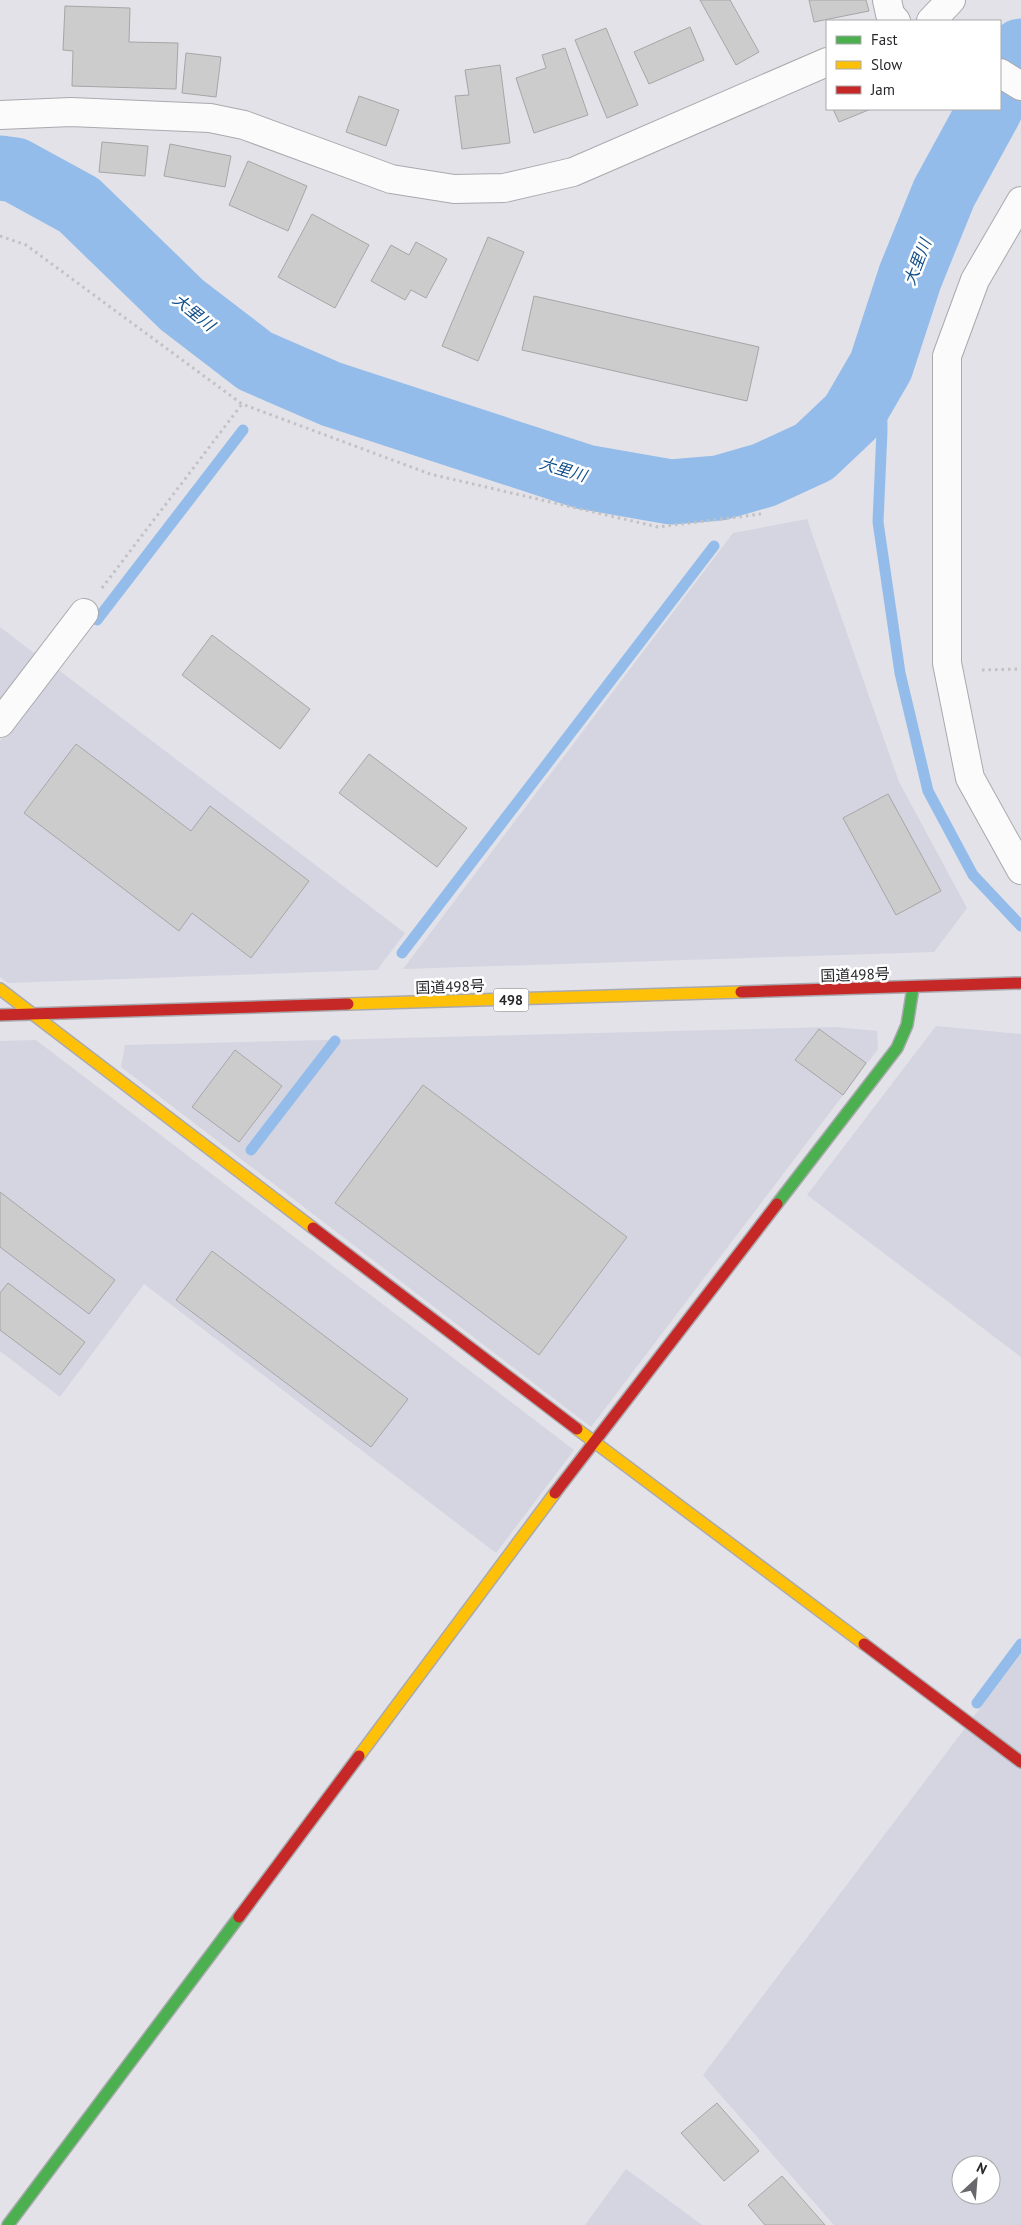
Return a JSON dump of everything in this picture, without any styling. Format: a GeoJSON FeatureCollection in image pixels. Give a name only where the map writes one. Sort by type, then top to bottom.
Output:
{"type":"FeatureCollection","features":[{"type":"Feature","properties":{"kind":"main road","name":"国道498号"},"geometry":{"type":"LineString","coordinates":[[0,1015],[913,988],[1021,983]]}},
{"type":"Feature","properties":{"kind":"main road"},"geometry":{"type":"LineString","coordinates":[[8,2225],[594,1442],[897,1048],[907,1025],[913,988]]}},
{"type":"Feature","properties":{"kind":"main road"},"geometry":{"type":"LineString","coordinates":[[0,989],[594,1442],[1021,1762]]}},
{"type":"Feature","properties":{"kind":"street"},"geometry":{"type":"LineString","coordinates":[[886,0],[890,14],[895,20]]}},
{"type":"Feature","properties":{"kind":"street"},"geometry":{"type":"LineString","coordinates":[[932,20],[951,0]]}},
{"type":"Feature","properties":{"kind":"street"},"geometry":{"type":"LineString","coordinates":[[0,115],[71,112],[210,118],[244,125],[391,179],[454,189],[504,188],[572,172],[826,62]]}},
{"type":"Feature","properties":{"kind":"street"},"geometry":{"type":"LineString","coordinates":[[1001,74],[1021,86]]}},
{"type":"Feature","properties":{"kind":"street"},"geometry":{"type":"LineString","coordinates":[[1021,201],[975,280],[946,356],[948,664],[970,778],[1021,870]]}},
{"type":"Feature","properties":{"kind":"street"},"geometry":{"type":"LineString","coordinates":[[0,723],[84,613]]}},
{"type":"Feature","properties":{"kind":"path"},"geometry":{"type":"LineString","coordinates":[[0,236],[26,245],[242,404],[430,474],[658,527],[762,514]]}},
{"type":"Feature","properties":{"kind":"path"},"geometry":{"type":"LineString","coordinates":[[84,613],[242,404]]}},
{"type":"Feature","properties":{"kind":"shaded area"},"geometry":{"type":"Polygon","coordinates":[[[807,519],[899,782],[967,908],[934,952],[403,969],[733,533],[807,519]]]}},
{"type":"Feature","properties":{"kind":"shaded area"},"geometry":{"type":"Polygon","coordinates":[[[0,627],[38,656],[0,706],[0,627]]]}},
{"type":"Feature","properties":{"kind":"shaded area"},"geometry":{"type":"Polygon","coordinates":[[[56,668],[405,933],[377,970],[8,983],[0,977],[0,741],[56,668]]]}},
{"type":"Feature","properties":{"kind":"shaded area"},"geometry":{"type":"Polygon","coordinates":[[[936,1026],[1021,1034],[1021,1357],[807,1195],[936,1026]]]}},
{"type":"Feature","properties":{"kind":"shaded area"},"geometry":{"type":"Polygon","coordinates":[[[836,1027],[877,1031],[878,1049],[591,1427],[121,1067],[125,1045],[836,1027]]]}},
{"type":"Feature","properties":{"kind":"shaded area"},"geometry":{"type":"Polygon","coordinates":[[[36,1040],[574,1450],[496,1553],[144,1284],[60,1397],[0,1351],[0,1041],[36,1040]]]}},
{"type":"Feature","properties":{"kind":"shaded area"},"geometry":{"type":"Polygon","coordinates":[[[1021,1654],[1021,2225],[834,2225],[703,2075],[1021,1654]]]}},
{"type":"Feature","properties":{"kind":"shaded area"},"geometry":{"type":"Polygon","coordinates":[[[626,2169],[702,2225],[585,2225],[626,2169]]]}},
{"type":"Feature","properties":{"kind":"building"},"geometry":{"type":"Polygon","coordinates":[[[700,0],[730,0],[759,52],[736,65],[700,0]]]}},
{"type":"Feature","properties":{"kind":"building"},"geometry":{"type":"Polygon","coordinates":[[[809,0],[866,0],[869,11],[814,22],[809,0]]]}},
{"type":"Feature","properties":{"kind":"building"},"geometry":{"type":"Polygon","coordinates":[[[65,6],[130,8],[129,42],[178,43],[176,89],[72,86],[73,51],[63,50],[65,6]]]}},
{"type":"Feature","properties":{"kind":"building"},"geometry":{"type":"Polygon","coordinates":[[[690,27],[704,60],[649,84],[634,52],[690,27]]]}},
{"type":"Feature","properties":{"kind":"building"},"geometry":{"type":"Polygon","coordinates":[[[606,28],[638,105],[607,118],[575,40],[606,28]]]}},
{"type":"Feature","properties":{"kind":"building"},"geometry":{"type":"Polygon","coordinates":[[[565,48],[588,115],[534,133],[516,78],[546,68],[542,55],[565,48]]]}},
{"type":"Feature","properties":{"kind":"building"},"geometry":{"type":"Polygon","coordinates":[[[186,53],[221,57],[216,97],[182,93],[186,53]]]}},
{"type":"Feature","properties":{"kind":"building"},"geometry":{"type":"Polygon","coordinates":[[[500,65],[510,143],[462,149],[455,96],[469,95],[465,70],[500,65]]]}},
{"type":"Feature","properties":{"kind":"building"},"geometry":{"type":"Polygon","coordinates":[[[359,96],[399,110],[386,146],[346,132],[359,96]]]}},
{"type":"Feature","properties":{"kind":"building"},"geometry":{"type":"Polygon","coordinates":[[[833,110],[869,110],[839,122],[833,110]]]}},
{"type":"Feature","properties":{"kind":"building"},"geometry":{"type":"Polygon","coordinates":[[[102,142],[148,146],[145,176],[99,172],[102,142]]]}},
{"type":"Feature","properties":{"kind":"building"},"geometry":{"type":"Polygon","coordinates":[[[170,144],[231,156],[225,187],[164,176],[170,144]]]}},
{"type":"Feature","properties":{"kind":"building"},"geometry":{"type":"Polygon","coordinates":[[[248,161],[307,186],[288,231],[229,205],[248,161]]]}},
{"type":"Feature","properties":{"kind":"building"},"geometry":{"type":"Polygon","coordinates":[[[312,214],[369,245],[335,308],[278,277],[312,214]]]}},
{"type":"Feature","properties":{"kind":"building"},"geometry":{"type":"Polygon","coordinates":[[[488,237],[524,252],[478,361],[442,346],[488,237]]]}},
{"type":"Feature","properties":{"kind":"building"},"geometry":{"type":"Polygon","coordinates":[[[416,242],[447,259],[426,298],[411,290],[405,300],[371,281],[391,245],[409,255],[416,242]]]}},
{"type":"Feature","properties":{"kind":"building"},"geometry":{"type":"Polygon","coordinates":[[[534,296],[759,347],[747,401],[522,350],[534,296]]]}},
{"type":"Feature","properties":{"kind":"building"},"geometry":{"type":"Polygon","coordinates":[[[212,635],[310,709],[280,749],[182,675],[212,635]]]}},
{"type":"Feature","properties":{"kind":"building"},"geometry":{"type":"Polygon","coordinates":[[[76,744],[191,831],[210,806],[309,881],[251,958],[192,913],[179,931],[24,813],[76,744]]]}},
{"type":"Feature","properties":{"kind":"building"},"geometry":{"type":"Polygon","coordinates":[[[369,754],[467,828],[437,867],[339,793],[369,754]]]}},
{"type":"Feature","properties":{"kind":"building"},"geometry":{"type":"Polygon","coordinates":[[[888,794],[941,891],[896,915],[843,818],[888,794]]]}},
{"type":"Feature","properties":{"kind":"building"},"geometry":{"type":"Polygon","coordinates":[[[819,1029],[866,1063],[843,1095],[795,1060],[819,1029]]]}},
{"type":"Feature","properties":{"kind":"building"},"geometry":{"type":"Polygon","coordinates":[[[235,1050],[282,1086],[239,1142],[192,1107],[235,1050]]]}},
{"type":"Feature","properties":{"kind":"building"},"geometry":{"type":"Polygon","coordinates":[[[423,1085],[627,1237],[539,1355],[335,1203],[423,1085]]]}},
{"type":"Feature","properties":{"kind":"building"},"geometry":{"type":"Polygon","coordinates":[[[0,1192],[115,1280],[89,1314],[0,1247],[0,1192]]]}},
{"type":"Feature","properties":{"kind":"building"},"geometry":{"type":"Polygon","coordinates":[[[212,1251],[408,1399],[371,1447],[176,1300],[212,1251]]]}},
{"type":"Feature","properties":{"kind":"building"},"geometry":{"type":"Polygon","coordinates":[[[8,1283],[85,1342],[60,1375],[0,1330],[0,1293],[8,1283]]]}},
{"type":"Feature","properties":{"kind":"building"},"geometry":{"type":"Polygon","coordinates":[[[717,2103],[759,2151],[724,2181],[681,2133],[717,2103]]]}},
{"type":"Feature","properties":{"kind":"building"},"geometry":{"type":"Polygon","coordinates":[[[782,2176],[825,2225],[765,2225],[748,2205],[782,2176]]]}},
{"type":"Feature","properties":{"kind":"waterway","name":"大里川"},"geometry":{"type":"LineString","coordinates":[[1001,88],[1021,51]]}},
{"type":"Feature","properties":{"kind":"waterway","name":"大里川"},"geometry":{"type":"LineString","coordinates":[[0,168],[15,170],[79,205],[182,305],[255,361],[331,394],[585,477],[671,492],[719,488],[764,475],[814,452],[852,416],[881,366],[910,277],[944,193],[989,110]]}},
{"type":"Feature","properties":{"kind":"waterway"},"geometry":{"type":"LineString","coordinates":[[881,366],[882,431],[878,522],[900,673],[928,791],[973,875],[1021,926]]}},
{"type":"Feature","properties":{"kind":"waterway"},"geometry":{"type":"LineString","coordinates":[[97,620],[243,430]]}},
{"type":"Feature","properties":{"kind":"waterway"},"geometry":{"type":"LineString","coordinates":[[402,953],[714,546]]}},
{"type":"Feature","properties":{"kind":"waterway"},"geometry":{"type":"LineString","coordinates":[[251,1150],[335,1041]]}},
{"type":"Feature","properties":{"kind":"waterway"},"geometry":{"type":"LineString","coordinates":[[977,1703],[1021,1644]]}},
{"type":"Feature","properties":{"kind":"traffic: fast"},"geometry":{"type":"LineString","coordinates":[[777,1204],[897,1048],[907,1025],[913,988]]}},
{"type":"Feature","properties":{"kind":"traffic: fast"},"geometry":{"type":"LineString","coordinates":[[8,2225],[239,1917]]}},
{"type":"Feature","properties":{"kind":"traffic: slow"},"geometry":{"type":"LineString","coordinates":[[0,989],[313,1228]]}},
{"type":"Feature","properties":{"kind":"traffic: slow"},"geometry":{"type":"LineString","coordinates":[[348,1004],[741,992]]}},
{"type":"Feature","properties":{"kind":"traffic: slow"},"geometry":{"type":"LineString","coordinates":[[577,1429],[864,1644]]}},
{"type":"Feature","properties":{"kind":"traffic: slow"},"geometry":{"type":"LineString","coordinates":[[359,1756],[555,1493]]}},
{"type":"Feature","properties":{"kind":"traffic: jam"},"geometry":{"type":"LineString","coordinates":[[741,992],[1021,983]]}},
{"type":"Feature","properties":{"kind":"traffic: jam"},"geometry":{"type":"LineString","coordinates":[[0,1015],[348,1004]]}},
{"type":"Feature","properties":{"kind":"traffic: jam"},"geometry":{"type":"LineString","coordinates":[[555,1493],[777,1204]]}},
{"type":"Feature","properties":{"kind":"traffic: jam"},"geometry":{"type":"LineString","coordinates":[[313,1228],[577,1429]]}},
{"type":"Feature","properties":{"kind":"traffic: jam"},"geometry":{"type":"LineString","coordinates":[[864,1644],[1021,1762]]}},
{"type":"Feature","properties":{"kind":"traffic: jam"},"geometry":{"type":"LineString","coordinates":[[239,1917],[359,1756]]}}]}
